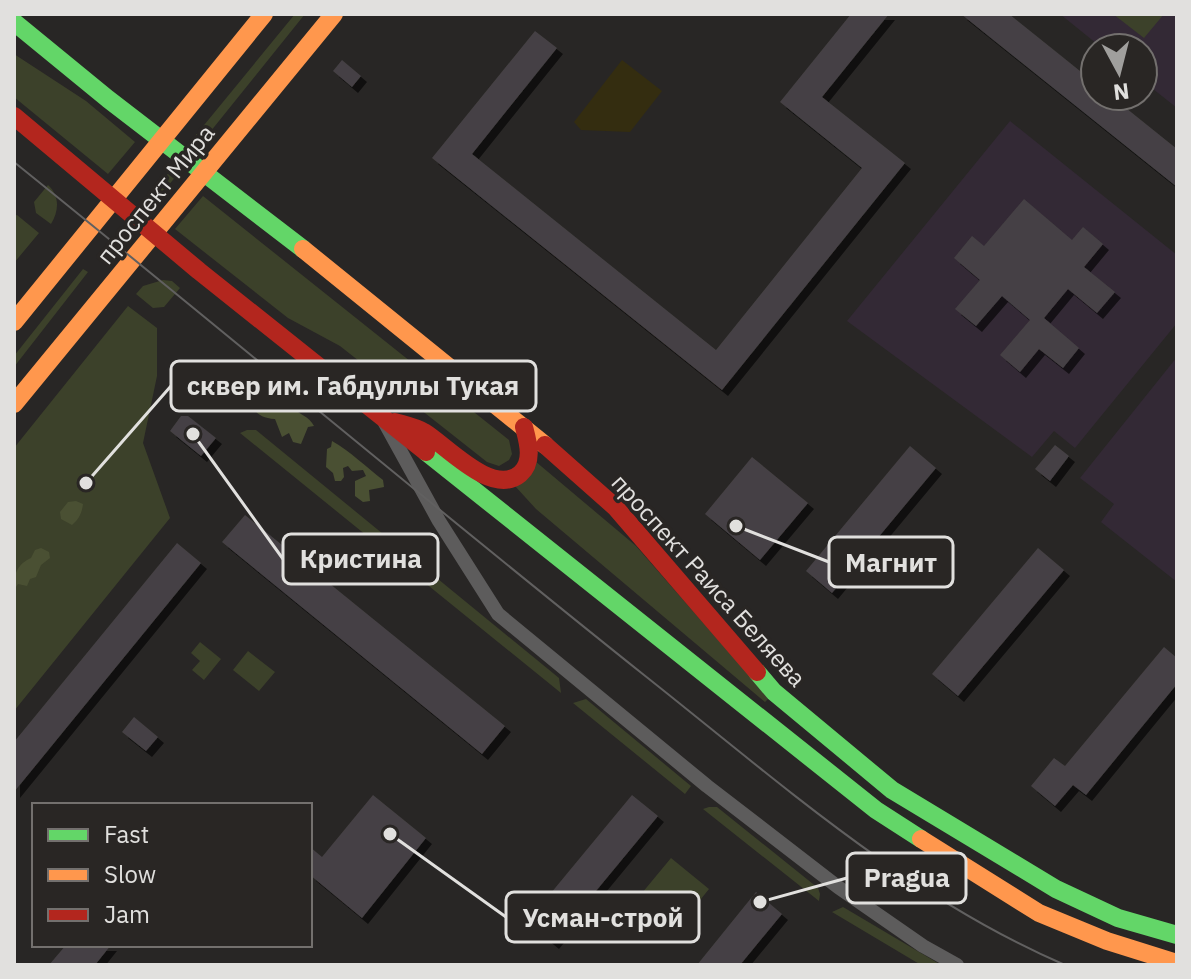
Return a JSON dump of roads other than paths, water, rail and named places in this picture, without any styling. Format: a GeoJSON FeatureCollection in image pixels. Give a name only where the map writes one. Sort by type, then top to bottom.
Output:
{"type":"FeatureCollection","features":[{"type":"Feature","properties":{"kind":"street","name":"проспект Мира"},"geometry":{"type":"LineString","coordinates":[[14,322],[264,14]]}},
{"type":"Feature","properties":{"kind":"street","name":"проспект Мира"},"geometry":{"type":"LineString","coordinates":[[14,404],[334,14]]}},
{"type":"Feature","properties":{"kind":"street","name":"проспект Раиса Беляева"},"geometry":{"type":"LineString","coordinates":[[14,22],[524,427],[615,507],[774,692],[892,790],[1056,889],[1118,918],[1177,935]]}},
{"type":"Feature","properties":{"kind":"street"},"geometry":{"type":"LineString","coordinates":[[14,116],[383,419],[876,810],[1039,913],[1107,941],[1177,963]]}},
{"type":"Feature","properties":{"kind":"street"},"geometry":{"type":"LineString","coordinates":[[383,419],[421,431],[487,478],[504,481],[517,477],[526,467],[531,449],[524,427]]}},
{"type":"Feature","properties":{"kind":"street"},"geometry":{"type":"LineString","coordinates":[[383,419],[439,521],[498,614],[707,786],[838,887],[923,946],[957,965]]}},
{"type":"Feature","properties":{"kind":"tram line"},"geometry":{"type":"LineString","coordinates":[[14,162],[794,795],[951,906],[1065,965]]}},
{"type":"Feature","properties":{"kind":"place","name":"Кристина"},"geometry":{"type":"Point","coordinates":[193,434]}},
{"type":"Feature","properties":{"kind":"place","name":"сквер им. Габдуллы Тукая"},"geometry":{"type":"Point","coordinates":[86,483]}},
{"type":"Feature","properties":{"kind":"place","name":"Магнит"},"geometry":{"type":"Point","coordinates":[736,526]}},
{"type":"Feature","properties":{"kind":"place","name":"Усман-строй"},"geometry":{"type":"Point","coordinates":[390,834]}},
{"type":"Feature","properties":{"kind":"place","name":"Pragua"},"geometry":{"type":"Point","coordinates":[760,902]}}]}
